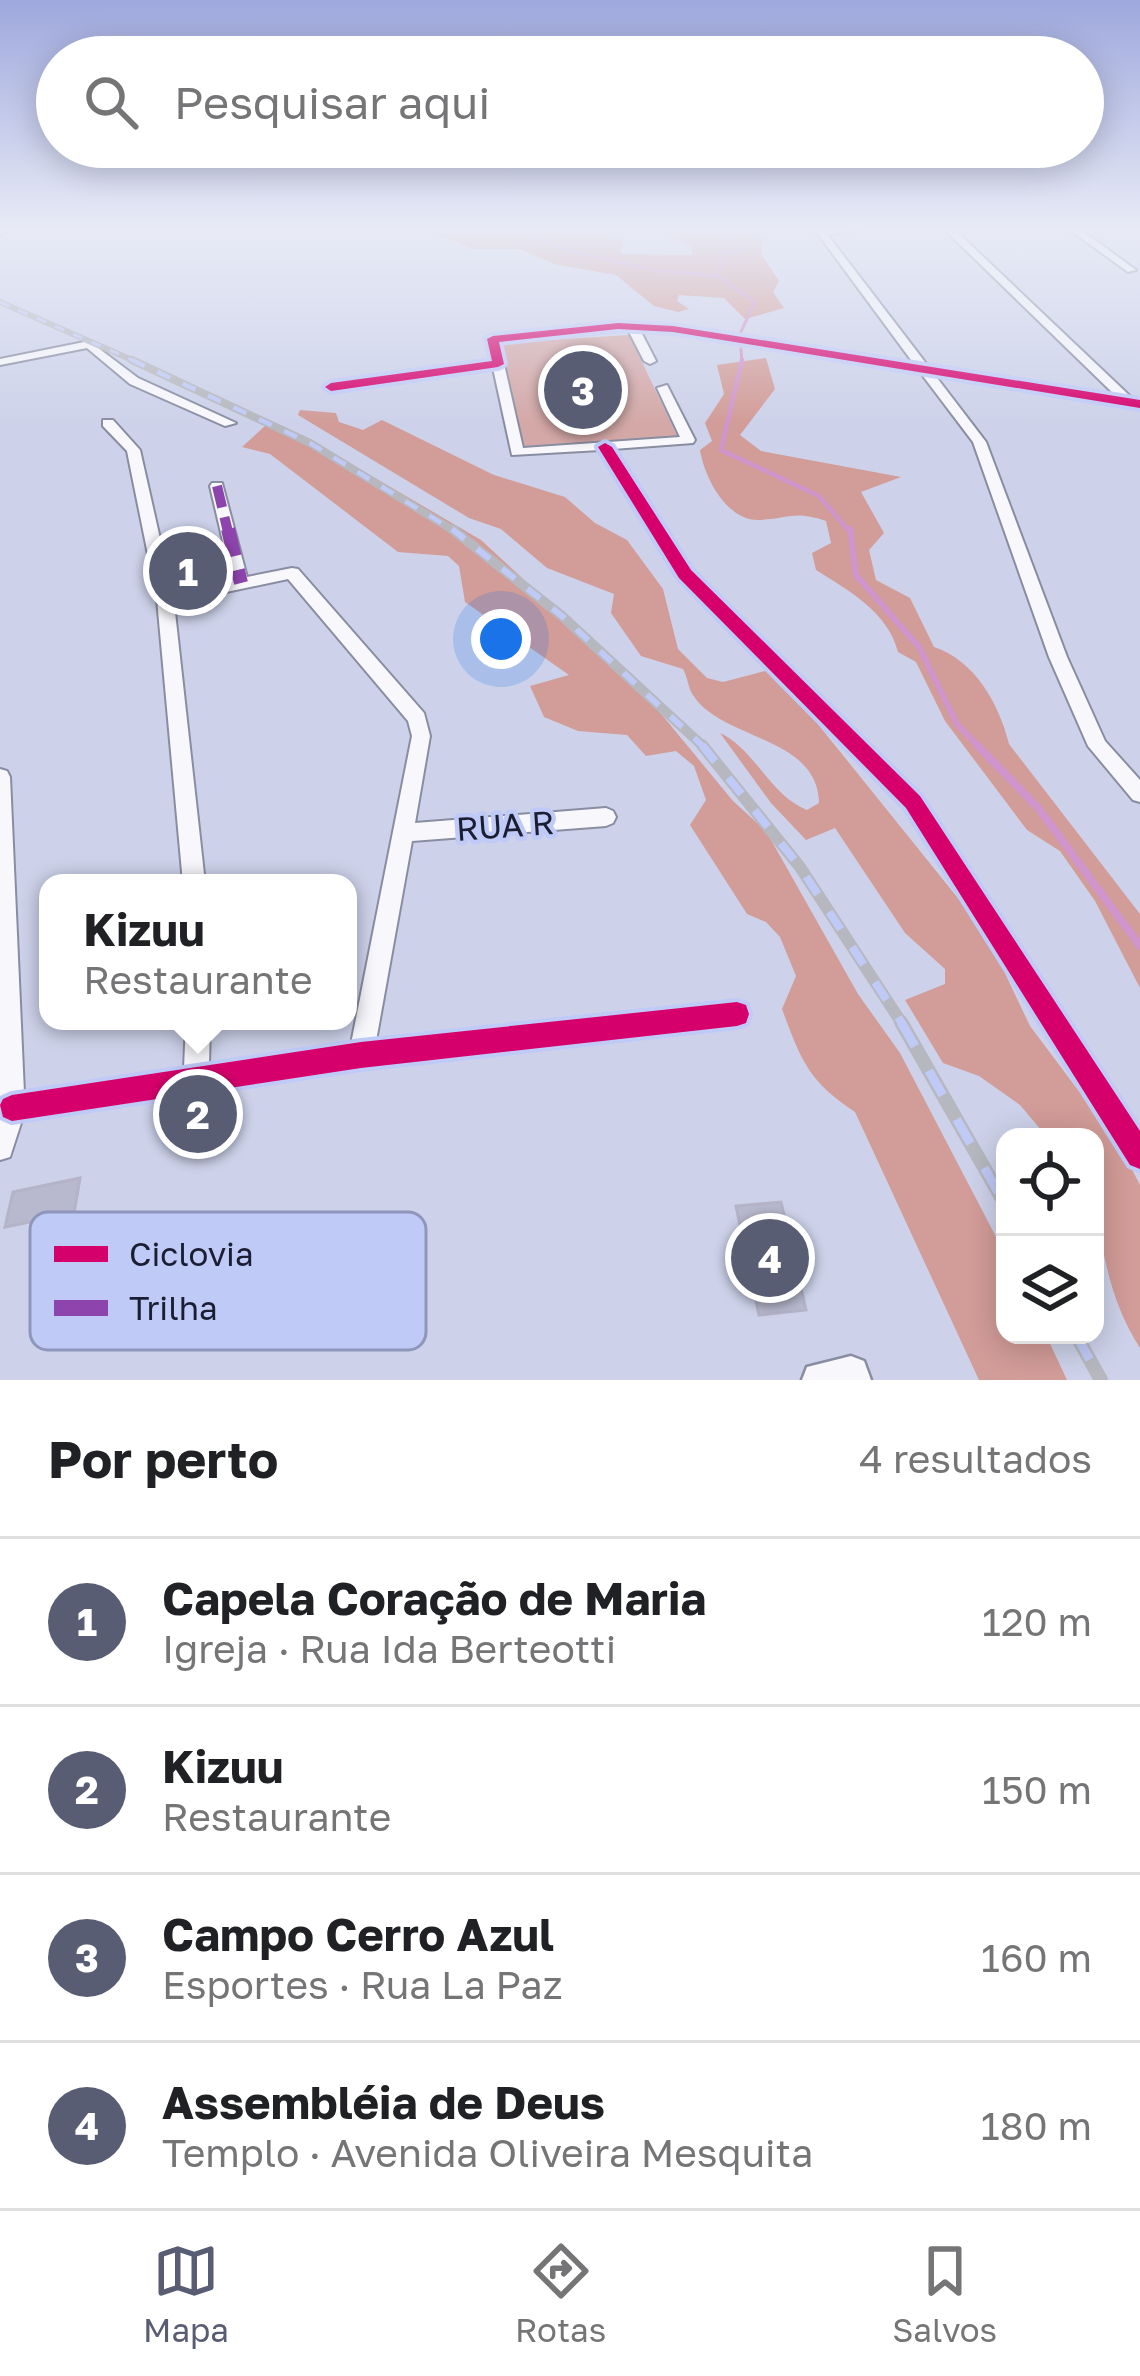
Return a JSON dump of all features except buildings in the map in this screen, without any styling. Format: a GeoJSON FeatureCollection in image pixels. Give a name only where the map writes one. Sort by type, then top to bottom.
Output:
{"type":"FeatureCollection","features":[{"type":"Feature","properties":{"kind":"street"},"geometry":{"type":"LineString","coordinates":[[867,294],[979,442],[1042,615],[1098,746],[1140,794]]}},
{"type":"Feature","properties":{"kind":"street"},"geometry":{"type":"LineString","coordinates":[[1018,294],[1137,406]]}},
{"type":"Feature","properties":{"kind":"street"},"geometry":{"type":"LineString","coordinates":[[663,388],[688,440],[517,452],[493,339],[632,326],[1137,406]]}},
{"type":"Feature","properties":{"kind":"street"},"geometry":{"type":"LineString","coordinates":[[632,326],[650,361]]}},
{"type":"Feature","properties":{"kind":"street"},"geometry":{"type":"LineString","coordinates":[[0,362],[89,344],[134,381],[230,423]]}},
{"type":"Feature","properties":{"kind":"street"},"geometry":{"type":"LineString","coordinates":[[331,387],[498,364]]}},
{"type":"Feature","properties":{"kind":"street"},"geometry":{"type":"LineString","coordinates":[[108,423],[133,450],[164,599],[193,874]]}},
{"type":"Feature","properties":{"kind":"street"},"geometry":{"type":"LineString","coordinates":[[605,447],[685,574],[913,802],[1140,1155]]}},
{"type":"Feature","properties":{"kind":"street"},"geometry":{"type":"LineString","coordinates":[[217,486],[241,583]]}},
{"type":"Feature","properties":{"kind":"street"},"geometry":{"type":"LineString","coordinates":[[164,599],[292,573],[417,718],[421,736],[362,1055]]}},
{"type":"Feature","properties":{"kind":"street"},"geometry":{"type":"LineString","coordinates":[[0,777],[12,1108],[0,1147]]}},
{"type":"Feature","properties":{"kind":"street","name":"RUA R"},"geometry":{"type":"LineString","coordinates":[[403,833],[606,818]]}},
{"type":"Feature","properties":{"kind":"street"},"geometry":{"type":"LineString","coordinates":[[12,1108],[362,1055],[736,1014]]}},
{"type":"Feature","properties":{"kind":"street"},"geometry":{"type":"LineString","coordinates":[[196,1081],[198,1030]]}},
{"type":"Feature","properties":{"kind":"shaded area"},"geometry":{"type":"Polygon","coordinates":[[[640,294],[775,294],[784,308],[745,319],[724,298],[679,295],[677,301],[689,309],[678,312],[654,306],[640,294]]]}},
{"type":"Feature","properties":{"kind":"shaded area"},"geometry":{"type":"Polygon","coordinates":[[[629,335],[678,437],[524,448],[500,343],[629,335]]]}},
{"type":"Feature","properties":{"kind":"shaded area"},"geometry":{"type":"Polygon","coordinates":[[[766,358],[775,389],[740,435],[761,451],[901,477],[861,492],[884,533],[869,550],[876,580],[910,598],[934,647],[961,662],[983,685],[1009,744],[1140,914],[1140,988],[1095,901],[1060,851],[1027,830],[945,721],[916,662],[898,652],[876,614],[816,570],[812,553],[831,543],[826,521],[798,516],[747,518],[727,505],[712,484],[700,450],[712,441],[705,423],[724,394],[717,365],[766,358]]]}},
{"type":"Feature","properties":{"kind":"shaded area"},"geometry":{"type":"Polygon","coordinates":[[[300,410],[336,413],[339,422],[363,430],[382,420],[494,475],[565,497],[595,523],[627,540],[663,589],[678,649],[707,678],[723,682],[765,671],[780,677],[986,933],[1030,1026],[1120,1146],[1140,1185],[1140,1348],[1116,1299],[1104,1255],[1104,1128],[1039,1128],[1020,1105],[979,1076],[943,1063],[905,1000],[945,984],[945,969],[905,933],[835,828],[806,840],[771,803],[720,733],[743,750],[782,794],[807,810],[819,803],[814,781],[803,764],[706,710],[691,692],[683,669],[641,656],[611,613],[614,594],[547,568],[501,529],[469,518],[298,415],[300,410]]]}},
{"type":"Feature","properties":{"kind":"shaded area"},"geometry":{"type":"Polygon","coordinates":[[[266,425],[317,444],[481,540],[634,681],[733,801],[766,831],[858,994],[900,1053],[996,1237],[996,1344],[1050,1344],[1067,1380],[979,1380],[855,1112],[816,1079],[795,1042],[782,1009],[796,976],[780,937],[766,922],[747,914],[690,825],[706,800],[694,766],[676,751],[646,756],[627,735],[578,731],[544,717],[530,686],[569,675],[465,602],[459,566],[448,556],[398,552],[270,454],[242,447],[266,425]]]}},
{"type":"Feature","properties":{"kind":"waterway"},"geometry":{"type":"LineString","coordinates":[[739,336],[755,302],[744,294]]}},
{"type":"Feature","properties":{"kind":"waterway"},"geometry":{"type":"LineString","coordinates":[[741,349],[742,361]]}},
{"type":"Feature","properties":{"kind":"waterway"},"geometry":{"type":"LineString","coordinates":[[742,361],[721,450],[819,496],[850,532]]}},
{"type":"Feature","properties":{"kind":"waterway"},"geometry":{"type":"LineString","coordinates":[[850,529],[856,575],[919,647],[957,724],[980,748]]}},
{"type":"Feature","properties":{"kind":"waterway"},"geometry":{"type":"LineString","coordinates":[[977,745],[1039,809],[1140,946]]}},
{"type":"Feature","properties":{"kind":"railway"},"geometry":{"type":"LineString","coordinates":[[0,302],[139,363]]}},
{"type":"Feature","properties":{"kind":"railway"},"geometry":{"type":"LineString","coordinates":[[132,360],[310,443],[455,531]]}},
{"type":"Feature","properties":{"kind":"railway"},"geometry":{"type":"LineString","coordinates":[[455,531],[562,616],[703,746]]}},
{"type":"Feature","properties":{"kind":"railway"},"geometry":{"type":"LineString","coordinates":[[703,746],[800,867],[903,1025]]}},
{"type":"Feature","properties":{"kind":"railway"},"geometry":{"type":"LineString","coordinates":[[901,1022],[996,1188]]}},
{"type":"Feature","properties":{"kind":"railway"},"geometry":{"type":"LineString","coordinates":[[1081,1344],[1101,1380]]}},
{"type":"Feature","properties":{"kind":"marked path"},"geometry":{"type":"LineString","coordinates":[[217,486],[241,583]]}},
{"type":"Feature","properties":{"kind":"cycle path"},"geometry":{"type":"LineString","coordinates":[[331,387],[498,364],[493,339],[618,326],[673,329],[1140,404]]}},
{"type":"Feature","properties":{"kind":"cycle path"},"geometry":{"type":"LineString","coordinates":[[605,447],[685,574],[913,802],[1140,1155]]}},
{"type":"Feature","properties":{"kind":"cycle path"},"geometry":{"type":"LineString","coordinates":[[12,1108],[361,1055],[737,1014]]}},
{"type":"Feature","properties":{"kind":"place","name":"Campo Cerro Azul"},"geometry":{"type":"Point","coordinates":[583,390]}},
{"type":"Feature","properties":{"kind":"place","name":"Capela Coração de Maria"},"geometry":{"type":"Point","coordinates":[188,571]}},
{"type":"Feature","properties":{"kind":"place","name":"Kizuu"},"geometry":{"type":"Point","coordinates":[198,1114]}},
{"type":"Feature","properties":{"kind":"place","name":"Assembléia de Deus"},"geometry":{"type":"Point","coordinates":[770,1258]}}]}
